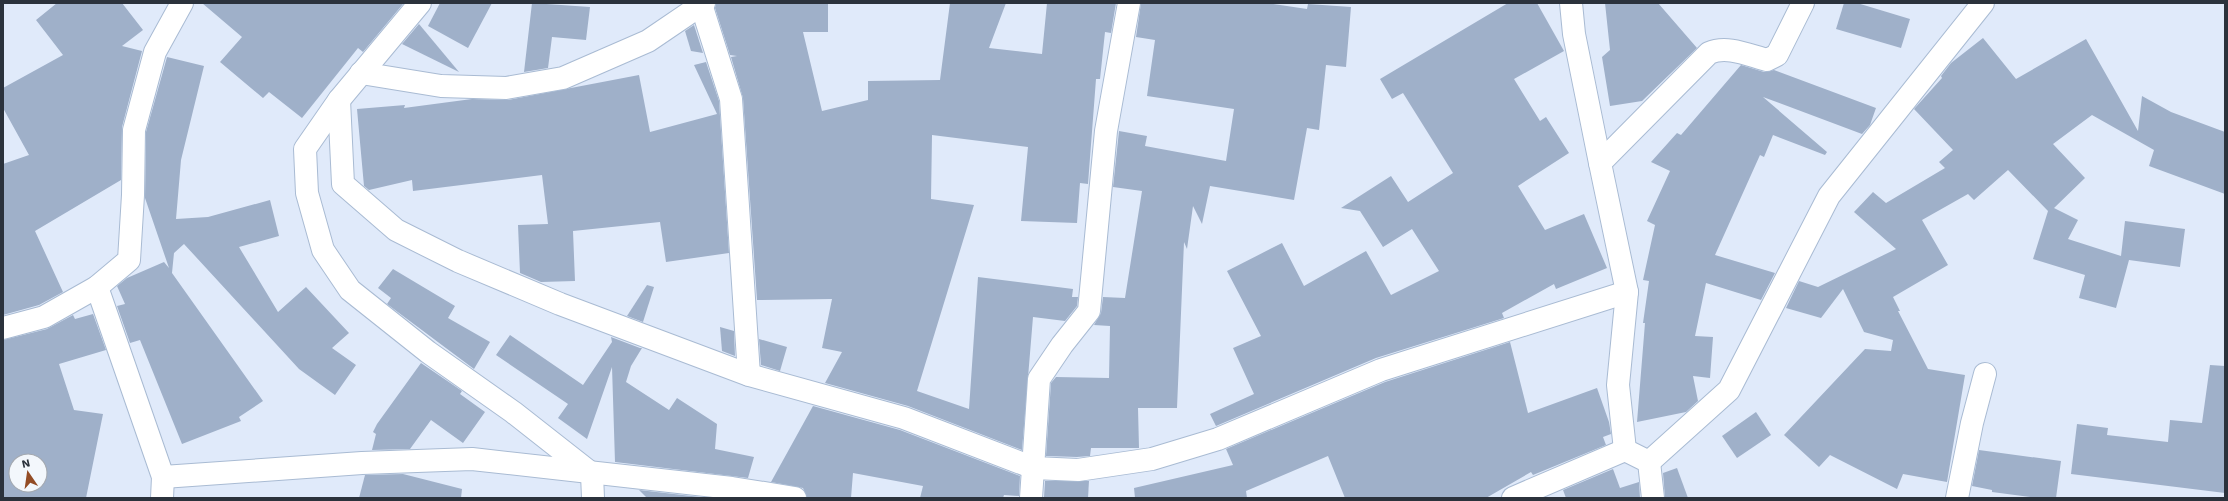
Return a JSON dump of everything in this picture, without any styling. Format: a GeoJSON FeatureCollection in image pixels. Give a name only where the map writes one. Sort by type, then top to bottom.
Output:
{"type":"FeatureCollection","features":[{"type":"Feature","properties":{"kind":"street"},"geometry":{"type":"LineString","coordinates":[[3,328],[44,317],[97,288],[129,260],[134,195],[134,130],[155,52],[182,3]]}},
{"type":"Feature","properties":{"kind":"street"},"geometry":{"type":"LineString","coordinates":[[420,3],[361,72],[339,100],[305,149],[307,193],[322,250],[350,290],[428,352],[514,412],[592,474],[593,498]]}},
{"type":"Feature","properties":{"kind":"street"},"geometry":{"type":"LineString","coordinates":[[1031,498],[1039,379],[1062,345],[1089,311],[1106,131],[1129,3]]}},
{"type":"Feature","properties":{"kind":"street"},"geometry":{"type":"LineString","coordinates":[[1571,3],[1574,34],[1627,292],[1618,385],[1625,450]]}},
{"type":"Feature","properties":{"kind":"street"},"geometry":{"type":"LineString","coordinates":[[1600,163],[1709,53],[1717,49],[1727,49],[1766,60],[1772,59],[1777,55],[1803,3]]}},
{"type":"Feature","properties":{"kind":"street"},"geometry":{"type":"LineString","coordinates":[[1649,462],[1729,390],[1829,196],[1983,3]]}},
{"type":"Feature","properties":{"kind":"street"},"geometry":{"type":"LineString","coordinates":[[361,72],[441,86],[506,88],[563,78],[648,41],[702,4],[731,99],[749,375]]}},
{"type":"Feature","properties":{"kind":"street"},"geometry":{"type":"LineString","coordinates":[[339,100],[343,184],[396,230],[458,261],[560,304],[749,375],[904,418],[1034,468],[1078,470],[1152,459],[1218,439],[1381,370],[1627,292]]}},
{"type":"Feature","properties":{"kind":"street"},"geometry":{"type":"LineString","coordinates":[[97,288],[163,487],[362,463],[472,459],[592,474],[732,488],[795,498]]}},
{"type":"Feature","properties":{"kind":"street"},"geometry":{"type":"LineString","coordinates":[[1957,498],[1972,423],[1985,374]]}},
{"type":"Feature","properties":{"kind":"street"},"geometry":{"type":"LineString","coordinates":[[1513,498],[1625,450],[1649,462]]}},
{"type":"Feature","properties":{"kind":"street"},"geometry":{"type":"LineString","coordinates":[[1649,462],[1653,498]]}},
{"type":"Feature","properties":{"kind":"building"},"geometry":{"type":"Polygon","coordinates":[[[57,3],[122,3],[143,30],[122,46],[142,51],[122,127],[121,180],[35,231],[63,292],[39,305],[3,315],[3,164],[29,155],[3,108],[3,88],[63,55],[36,20],[57,3]]]}},
{"type":"Feature","properties":{"kind":"building"},"geometry":{"type":"Polygon","coordinates":[[[202,3],[403,4],[363,52],[358,48],[302,118],[269,92],[263,98],[220,62],[242,37],[202,3]]]}},
{"type":"Feature","properties":{"kind":"building"},"geometry":{"type":"Polygon","coordinates":[[[440,3],[492,3],[468,48],[428,26],[440,3]]]}},
{"type":"Feature","properties":{"kind":"building"},"geometry":{"type":"Polygon","coordinates":[[[532,3],[590,7],[586,40],[552,37],[548,68],[524,72],[532,3]]]}},
{"type":"Feature","properties":{"kind":"building"},"geometry":{"type":"Polygon","coordinates":[[[716,3],[828,3],[828,32],[803,32],[822,111],[868,100],[868,81],[940,80],[950,3],[1006,3],[989,48],[1042,54],[1047,3],[1116,3],[1111,33],[1105,32],[1100,79],[1096,79],[1088,184],[1080,183],[1077,223],[1021,221],[1028,147],[932,135],[931,199],[974,205],[917,391],[969,409],[978,277],[1073,289],[1072,297],[1078,297],[1077,306],[1065,321],[1033,317],[1022,450],[908,406],[825,383],[842,352],[822,348],[832,299],[757,300],[743,98],[731,57],[737,56],[730,55],[715,8],[716,3]]]}},
{"type":"Feature","properties":{"kind":"building"},"geometry":{"type":"Polygon","coordinates":[[[1141,3],[1266,3],[1307,9],[1308,4],[1351,7],[1346,67],[1326,65],[1319,130],[1307,128],[1294,200],[1210,186],[1202,224],[1193,206],[1187,249],[1184,242],[1177,408],[1138,408],[1139,448],[1091,448],[1090,456],[1046,456],[1051,383],[1056,377],[1109,378],[1110,326],[1094,325],[1101,313],[1103,297],[1125,298],[1142,191],[1113,187],[1119,131],[1147,136],[1145,146],[1226,161],[1234,109],[1147,96],[1155,40],[1136,37],[1141,3]]]}},
{"type":"Feature","properties":{"kind":"building"},"geometry":{"type":"Polygon","coordinates":[[[1508,3],[1537,3],[1564,51],[1514,79],[1540,121],[1546,117],[1569,153],[1518,186],[1545,230],[1584,214],[1607,268],[1556,289],[1554,284],[1502,313],[1504,318],[1376,358],[1216,426],[1210,414],[1254,394],[1233,348],[1261,336],[1227,271],[1282,243],[1304,286],[1366,251],[1391,295],[1439,271],[1412,229],[1383,247],[1360,211],[1341,208],[1391,176],[1408,202],[1453,173],[1403,93],[1392,99],[1380,79],[1508,3]]]}},
{"type":"Feature","properties":{"kind":"building"},"geometry":{"type":"Polygon","coordinates":[[[1605,3],[1658,3],[1697,48],[1642,101],[1610,106],[1602,57],[1610,50],[1605,3]]]}},
{"type":"Feature","properties":{"kind":"building"},"geometry":{"type":"Polygon","coordinates":[[[1844,3],[1857,3],[1910,19],[1901,48],[1836,29],[1844,3]]]}},
{"type":"Feature","properties":{"kind":"building"},"geometry":{"type":"Polygon","coordinates":[[[419,24],[459,72],[402,44],[419,24]]]}},
{"type":"Feature","properties":{"kind":"building"},"geometry":{"type":"Polygon","coordinates":[[[694,25],[703,53],[691,51],[685,31],[694,25]]]}},
{"type":"Feature","properties":{"kind":"building"},"geometry":{"type":"Polygon","coordinates":[[[1983,38],[2016,79],[2086,39],[2138,131],[2142,96],[2171,112],[2225,132],[2225,194],[2149,166],[2154,150],[2092,115],[2053,144],[2085,178],[2054,208],[2078,220],[2068,239],[2121,256],[2125,221],[2185,229],[2180,267],[2129,260],[2116,308],[2079,298],[2085,275],[2033,259],[2048,211],[2008,170],[1974,200],[1968,194],[1922,220],[1948,265],[1893,297],[1900,311],[1898,311],[1928,369],[1965,375],[1947,482],[1903,474],[1897,489],[1830,455],[1819,467],[1784,435],[1865,349],[1891,351],[1893,340],[1864,332],[1843,289],[1821,318],[1786,308],[1799,281],[1818,287],[1896,249],[1854,212],[1873,192],[1886,203],[1945,168],[1939,162],[1953,150],[1914,109],[1942,78],[1941,76],[1951,63],[1983,38]]]}},
{"type":"Feature","properties":{"kind":"building"},"geometry":{"type":"Polygon","coordinates":[[[167,57],[204,66],[181,160],[176,219],[208,217],[270,200],[279,236],[239,247],[278,312],[306,287],[349,333],[332,348],[356,365],[335,395],[299,369],[184,244],[174,253],[172,273],[263,401],[239,417],[241,421],[182,444],[140,340],[130,343],[117,306],[125,304],[117,286],[127,278],[164,262],[169,268],[145,198],[146,132],[167,57]]]}},
{"type":"Feature","properties":{"kind":"building"},"geometry":{"type":"Polygon","coordinates":[[[706,62],[719,101],[729,253],[666,262],[660,222],[573,231],[575,281],[541,282],[520,273],[518,225],[548,224],[542,175],[413,191],[412,180],[369,190],[364,186],[357,109],[405,105],[404,108],[472,99],[508,100],[639,75],[650,132],[717,114],[694,65],[706,62]]]}},
{"type":"Feature","properties":{"kind":"building"},"geometry":{"type":"Polygon","coordinates":[[[1741,65],[1764,72],[1774,70],[1876,108],[1870,125],[1862,134],[1763,97],[1827,152],[1825,155],[1773,135],[1764,157],[1760,155],[1715,255],[1775,273],[1761,300],[1706,283],[1695,336],[1713,337],[1710,378],[1693,376],[1698,401],[1686,412],[1637,422],[1645,323],[1643,323],[1649,281],[1643,280],[1655,225],[1647,221],[1670,171],[1651,162],[1677,133],[1681,135],[1741,65]]]}},
{"type":"Feature","properties":{"kind":"building"},"geometry":{"type":"Polygon","coordinates":[[[393,269],[455,306],[448,318],[490,342],[474,369],[387,304],[391,298],[378,288],[393,269]]]}},
{"type":"Feature","properties":{"kind":"building"},"geometry":{"type":"Polygon","coordinates":[[[647,285],[654,287],[643,322],[627,316],[647,285]]]}},
{"type":"Feature","properties":{"kind":"building"},"geometry":{"type":"Polygon","coordinates":[[[93,314],[106,350],[59,364],[74,410],[103,414],[86,498],[3,498],[3,340],[47,329],[73,315],[75,319],[93,314]]]}},
{"type":"Feature","properties":{"kind":"building"},"geometry":{"type":"Polygon","coordinates":[[[720,327],[734,331],[735,356],[722,351],[720,327]]]}},
{"type":"Feature","properties":{"kind":"building"},"geometry":{"type":"Polygon","coordinates":[[[510,335],[583,385],[612,342],[611,337],[642,348],[631,366],[626,382],[669,410],[677,398],[717,424],[715,449],[754,457],[748,478],[615,462],[612,367],[587,439],[558,418],[568,404],[496,355],[510,335]]]}},
{"type":"Feature","properties":{"kind":"building"},"geometry":{"type":"Polygon","coordinates":[[[759,339],[787,347],[780,371],[761,365],[759,339]]]}},
{"type":"Feature","properties":{"kind":"building"},"geometry":{"type":"Polygon","coordinates":[[[1510,342],[1528,413],[1597,388],[1609,422],[1611,434],[1603,437],[1606,445],[1533,475],[1531,472],[1486,498],[1345,498],[1328,456],[1246,491],[1247,498],[1135,498],[1134,488],[1233,465],[1226,449],[1385,382],[1510,342]]]}},
{"type":"Feature","properties":{"kind":"building"},"geometry":{"type":"Polygon","coordinates":[[[421,363],[462,391],[460,394],[485,412],[463,443],[431,420],[410,449],[372,450],[376,434],[373,432],[377,424],[421,363]]]}},
{"type":"Feature","properties":{"kind":"building"},"geometry":{"type":"Polygon","coordinates":[[[2210,365],[2225,366],[2225,493],[2071,474],[2077,424],[2108,428],[2107,435],[2168,442],[2170,420],[2202,423],[2210,365]]]}},
{"type":"Feature","properties":{"kind":"building"},"geometry":{"type":"Polygon","coordinates":[[[813,406],[900,430],[1020,476],[1019,496],[1004,495],[1003,498],[920,498],[923,486],[853,473],[851,498],[807,498],[803,488],[771,482],[813,406]]]}},
{"type":"Feature","properties":{"kind":"building"},"geometry":{"type":"Polygon","coordinates":[[[1756,412],[1771,435],[1737,458],[1722,436],[1756,412]]]}},
{"type":"Feature","properties":{"kind":"building"},"geometry":{"type":"Polygon","coordinates":[[[1979,450],[2061,461],[2056,498],[2037,498],[1992,492],[1992,490],[1972,486],[1979,450]]]}},
{"type":"Feature","properties":{"kind":"building"},"geometry":{"type":"Polygon","coordinates":[[[1677,468],[1688,498],[1665,498],[1663,473],[1677,468]]]}},
{"type":"Feature","properties":{"kind":"building"},"geometry":{"type":"Polygon","coordinates":[[[1613,469],[1620,488],[1639,482],[1640,498],[1566,498],[1563,490],[1613,469]]]}},
{"type":"Feature","properties":{"kind":"building"},"geometry":{"type":"Polygon","coordinates":[[[403,474],[462,489],[461,498],[359,498],[365,475],[403,474]]]}},
{"type":"Feature","properties":{"kind":"building"},"geometry":{"type":"Polygon","coordinates":[[[1045,481],[1089,481],[1088,498],[1044,497],[1045,481]]]}},
{"type":"Feature","properties":{"kind":"building"},"geometry":{"type":"Polygon","coordinates":[[[639,490],[709,498],[647,498],[639,490]]]}}]}
